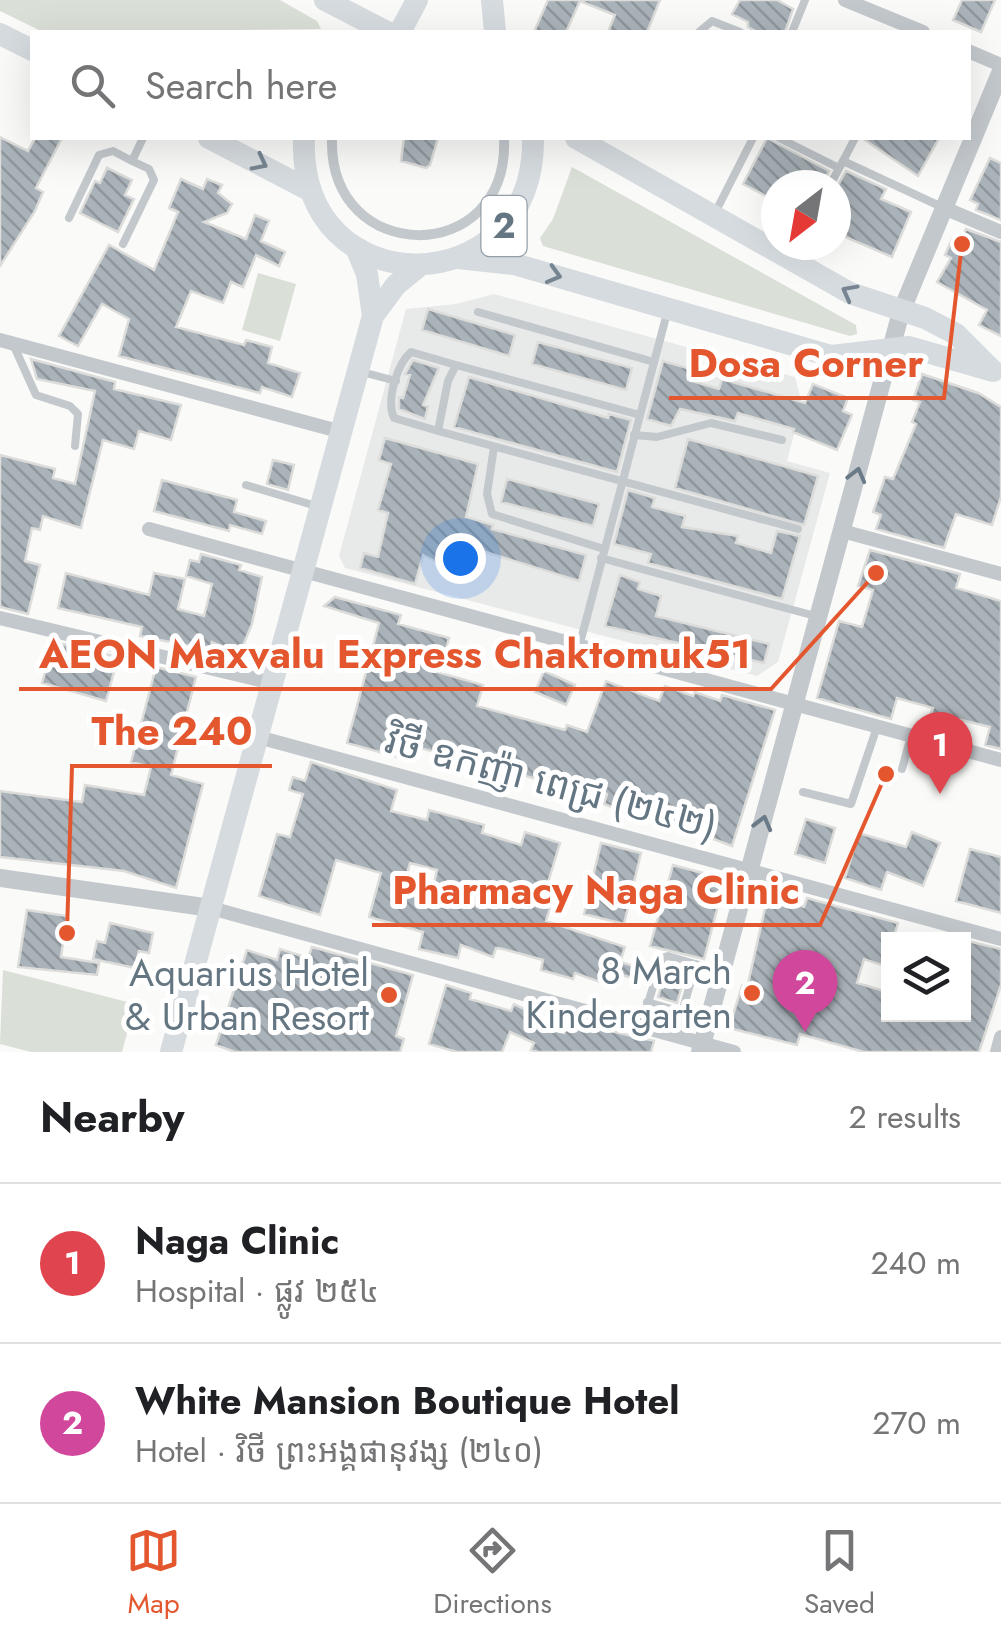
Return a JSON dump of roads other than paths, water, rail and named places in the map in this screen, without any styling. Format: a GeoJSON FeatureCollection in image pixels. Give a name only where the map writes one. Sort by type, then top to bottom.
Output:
{"type":"FeatureCollection","features":[{"type":"Feature","properties":{"kind":"main road"},"geometry":{"type":"LineString","coordinates":[[325,0],[383,30]]}},
{"type":"Feature","properties":{"kind":"main road"},"geometry":{"type":"LineString","coordinates":[[401,30],[418,0]]}},
{"type":"Feature","properties":{"kind":"main road"},"geometry":{"type":"LineString","coordinates":[[492,0],[495,30]]}},
{"type":"Feature","properties":{"kind":"main road"},"geometry":{"type":"LineString","coordinates":[[0,34],[30,49]]}},
{"type":"Feature","properties":{"kind":"main road"},"geometry":{"type":"LineString","coordinates":[[213,140],[310,190]]}},
{"type":"Feature","properties":{"kind":"main road"},"geometry":{"type":"LineString","coordinates":[[304,140],[310,190],[329,223],[357,250],[368,274],[374,316]]}},
{"type":"Feature","properties":{"kind":"main road","name":"2"},"geometry":{"type":"LineString","coordinates":[[357,250],[396,264],[419,266],[458,258],[487,242],[524,198],[532,170],[533,140]]}},
{"type":"Feature","properties":{"kind":"main road"},"geometry":{"type":"LineString","coordinates":[[580,140],[850,294],[956,334],[997,373]]}},
{"type":"Feature","properties":{"kind":"main road"},"geometry":{"type":"LineString","coordinates":[[458,258],[514,264],[831,356],[891,348],[928,350],[942,359],[997,373]]}},
{"type":"Feature","properties":{"kind":"main road"},"geometry":{"type":"LineString","coordinates":[[171,1052],[374,316],[396,285],[419,266]]}},
{"type":"Feature","properties":{"kind":"street"},"geometry":{"type":"LineString","coordinates":[[845,0],[918,30]]}},
{"type":"Feature","properties":{"kind":"street"},"geometry":{"type":"LineString","coordinates":[[702,1048],[891,348],[1001,68],[971,53]]}},
{"type":"Feature","properties":{"kind":"street"},"geometry":{"type":"LineString","coordinates":[[332,140],[332,160],[347,199],[378,226],[419,236],[459,226],[490,198],[505,159],[504,140]]}},
{"type":"Feature","properties":{"kind":"street"},"geometry":{"type":"LineString","coordinates":[[944,208],[1001,232]]}},
{"type":"Feature","properties":{"kind":"street"},"geometry":{"type":"LineString","coordinates":[[6,341],[342,432]]}},
{"type":"Feature","properties":{"kind":"street"},"geometry":{"type":"LineString","coordinates":[[149,529],[1001,760]]}},
{"type":"Feature","properties":{"kind":"street"},"geometry":{"type":"LineString","coordinates":[[842,531],[1001,574]]}},
{"type":"Feature","properties":{"kind":"street"},"geometry":{"type":"LineString","coordinates":[[0,618],[272,683]]}},
{"type":"Feature","properties":{"kind":"street","name":"វិថី ឧកញ៉ា ពេជ្រ (២៤២)"},"geometry":{"type":"LineString","coordinates":[[258,738],[1001,939]]}},
{"type":"Feature","properties":{"kind":"street"},"geometry":{"type":"LineString","coordinates":[[0,878],[211,908],[641,1026],[702,1048],[734,1052]]}},
{"type":"Feature","properties":{"kind":"street"},"geometry":{"type":"LineString","coordinates":[[997,1052],[1001,1037]]}},
{"type":"Feature","properties":{"kind":"lane"},"geometry":{"type":"LineString","coordinates":[[793,30],[805,0]]}},
{"type":"Feature","properties":{"kind":"lane"},"geometry":{"type":"LineString","coordinates":[[702,30],[712,22],[734,30]]}},
{"type":"Feature","properties":{"kind":"lane"},"geometry":{"type":"LineString","coordinates":[[132,161],[142,140]]}},
{"type":"Feature","properties":{"kind":"lane"},"geometry":{"type":"LineString","coordinates":[[714,215],[752,140]]}},
{"type":"Feature","properties":{"kind":"lane"},"geometry":{"type":"LineString","coordinates":[[784,140],[944,208]]}},
{"type":"Feature","properties":{"kind":"lane"},"geometry":{"type":"LineString","coordinates":[[838,170],[854,140]]}},
{"type":"Feature","properties":{"kind":"lane"},"geometry":{"type":"LineString","coordinates":[[70,218],[99,155],[112,151],[149,169],[154,180],[123,244]]}},
{"type":"Feature","properties":{"kind":"lane"},"geometry":{"type":"LineString","coordinates":[[578,647],[668,309]]}},
{"type":"Feature","properties":{"kind":"lane"},"geometry":{"type":"LineString","coordinates":[[478,312],[654,362]]}},
{"type":"Feature","properties":{"kind":"lane"},"geometry":{"type":"LineString","coordinates":[[6,341],[36,395],[70,406],[78,414],[74,446]]}},
{"type":"Feature","properties":{"kind":"lane"},"geometry":{"type":"LineString","coordinates":[[640,416],[411,352],[402,361],[390,408],[394,418],[798,529]]}},
{"type":"Feature","properties":{"kind":"lane"},"geometry":{"type":"LineString","coordinates":[[438,431],[438,418],[456,365]]}},
{"type":"Feature","properties":{"kind":"lane"},"geometry":{"type":"LineString","coordinates":[[358,371],[396,382]]}},
{"type":"Feature","properties":{"kind":"lane"},"geometry":{"type":"LineString","coordinates":[[634,435],[657,437],[711,423],[782,440]]}},
{"type":"Feature","properties":{"kind":"lane"},"geometry":{"type":"LineString","coordinates":[[494,447],[486,494],[492,514],[602,553],[819,617]]}},
{"type":"Feature","properties":{"kind":"lane"},"geometry":{"type":"LineString","coordinates":[[246,486],[321,508]]}},
{"type":"Feature","properties":{"kind":"lane"},"geometry":{"type":"LineString","coordinates":[[803,792],[851,804],[877,727]]}},
{"type":"Feature","properties":{"kind":"lane"},"geometry":{"type":"LineString","coordinates":[[902,769],[912,736]]}},
{"type":"Feature","properties":{"kind":"lane"},"geometry":{"type":"LineString","coordinates":[[641,1026],[662,958],[722,972]]}},
{"type":"Feature","properties":{"kind":"lane"},"geometry":{"type":"LineString","coordinates":[[675,1036],[696,964]]}},
{"type":"Feature","properties":{"kind":"lane"},"geometry":{"type":"LineString","coordinates":[[647,1002],[682,1012]]}},
{"type":"Feature","properties":{"kind":"place","name":"Dosa Corner"},"geometry":{"type":"Point","coordinates":[962,244]}},
{"type":"Feature","properties":{"kind":"place","name":"AEON Maxvalu Express Chaktomuk51"},"geometry":{"type":"Point","coordinates":[876,573]}},
{"type":"Feature","properties":{"kind":"place","name":"Pharmacy Naga Clinic"},"geometry":{"type":"Point","coordinates":[886,774]}},
{"type":"Feature","properties":{"kind":"place","name":"Naga Clinic"},"geometry":{"type":"Point","coordinates":[940,794]}},
{"type":"Feature","properties":{"kind":"place","name":"The 240"},"geometry":{"type":"Point","coordinates":[67,933]}},
{"type":"Feature","properties":{"kind":"place","name":"8 March Kindergarten"},"geometry":{"type":"Point","coordinates":[752,993]}},
{"type":"Feature","properties":{"kind":"place","name":"Aquarius Hotel & Urban Resort"},"geometry":{"type":"Point","coordinates":[389,995]}},
{"type":"Feature","properties":{"kind":"place","name":"White Mansion Boutique Hotel"},"geometry":{"type":"Point","coordinates":[805,1032]}}]}
